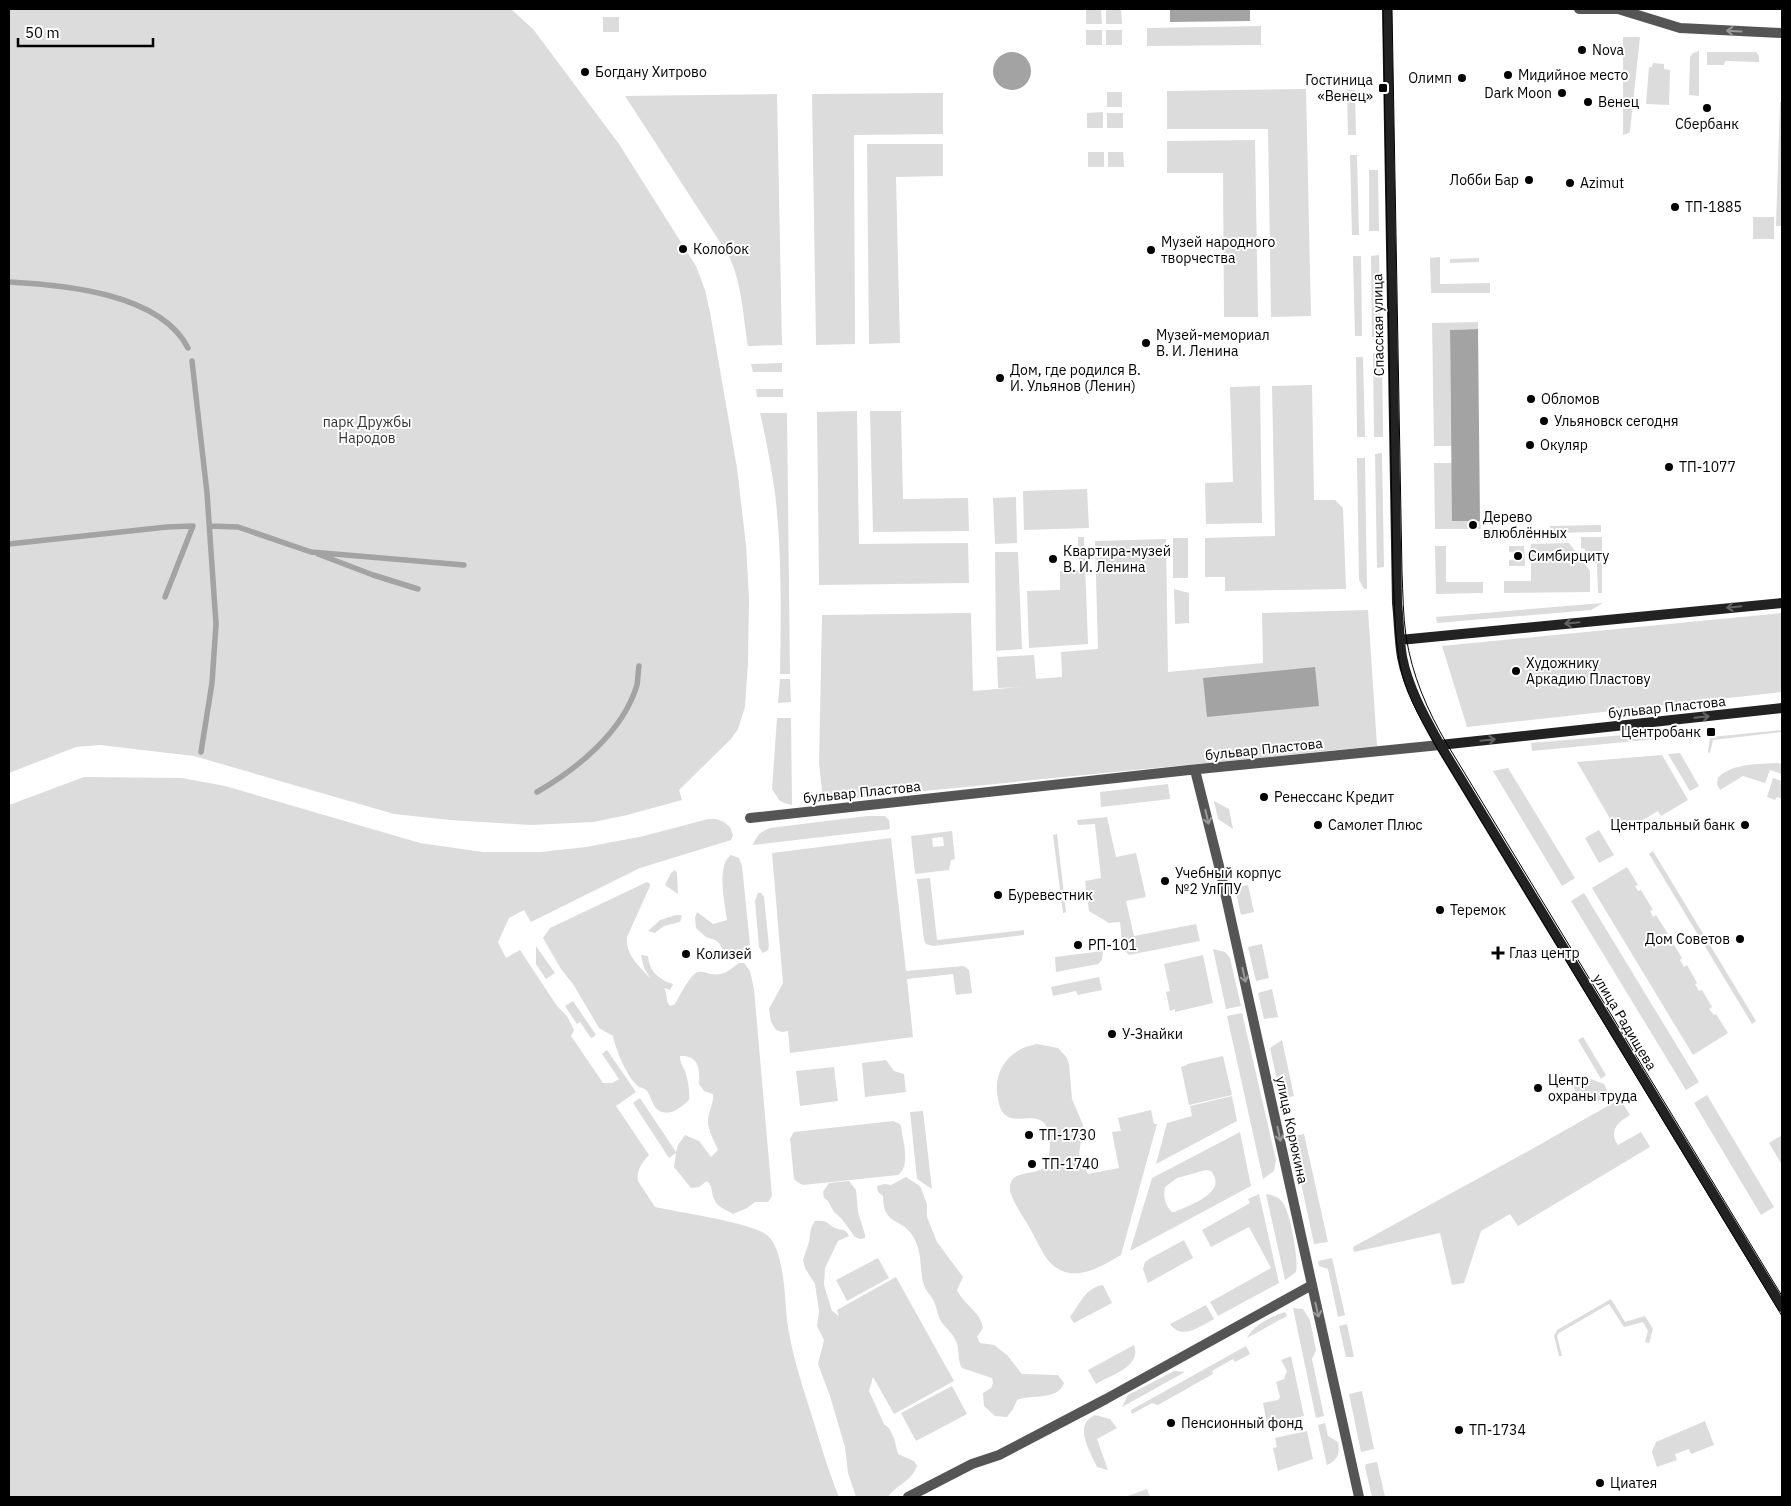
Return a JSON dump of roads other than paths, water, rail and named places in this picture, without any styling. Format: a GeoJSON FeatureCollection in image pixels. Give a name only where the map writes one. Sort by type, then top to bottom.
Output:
{"type":"FeatureCollection","features":[{"type":"Feature","properties":{"kind":"street","name":"Спасская улица"},"geometry":{"type":"LineString","coordinates":[[1387,9],[1397,574],[1400,640]]}},
{"type":"Feature","properties":{"kind":"street"},"geometry":{"type":"LineString","coordinates":[[1579,9],[1618,9],[1680,28],[1782,33]]}},
{"type":"Feature","properties":{"kind":"street"},"geometry":{"type":"LineString","coordinates":[[1400,640],[1782,603]]}},
{"type":"Feature","properties":{"kind":"street","name":"улица Радищева"},"geometry":{"type":"LineString","coordinates":[[1400,640],[1407,675],[1423,713],[1440,745],[1782,1307]]}},
{"type":"Feature","properties":{"kind":"street","name":"бульвар Пластова"},"geometry":{"type":"LineString","coordinates":[[750,818],[1782,708]]}},
{"type":"Feature","properties":{"kind":"street","name":"улица Корюкина"},"geometry":{"type":"LineString","coordinates":[[1196,770],[1360,1497]]}},
{"type":"Feature","properties":{"kind":"street"},"geometry":{"type":"LineString","coordinates":[[908,1497],[958,1471],[1008,1450],[1106,1399],[1312,1285]]}},
{"type":"Feature","properties":{"kind":"waterway"},"geometry":{"type":"LineString","coordinates":[[9,282],[82,290],[134,304],[156,315],[175,329],[188,348]]}},
{"type":"Feature","properties":{"kind":"waterway"},"geometry":{"type":"LineString","coordinates":[[192,361],[207,493],[216,624],[212,683],[201,752]]}},
{"type":"Feature","properties":{"kind":"waterway"},"geometry":{"type":"LineString","coordinates":[[9,544],[167,527],[193,526],[165,597]]}},
{"type":"Feature","properties":{"kind":"waterway"},"geometry":{"type":"LineString","coordinates":[[210,526],[238,527],[311,552],[464,565]]}},
{"type":"Feature","properties":{"kind":"waterway"},"geometry":{"type":"LineString","coordinates":[[318,554],[373,575],[418,589]]}},
{"type":"Feature","properties":{"kind":"waterway"},"geometry":{"type":"LineString","coordinates":[[537,792],[583,760],[610,733],[630,702],[637,685],[639,666]]}},
{"type":"Feature","properties":{"kind":"tram line"},"geometry":{"type":"LineString","coordinates":[[1383,9],[1393,574],[1396,637],[1399,662],[1405,684],[1437,748],[1782,1316]]}},
{"type":"Feature","properties":{"kind":"tram line"},"geometry":{"type":"LineString","coordinates":[[1392,9],[1402,573],[1405,628],[1412,665],[1427,705],[1447,744],[1782,1296]]}},
{"type":"Feature","properties":{"kind":"place","name":"Nova"},"geometry":{"type":"Point","coordinates":[1582,50]}},
{"type":"Feature","properties":{"kind":"place","name":"Богдану Хитрово"},"geometry":{"type":"Point","coordinates":[585,72]}},
{"type":"Feature","properties":{"kind":"place","name":"Мидийное место"},"geometry":{"type":"Point","coordinates":[1508,75]}},
{"type":"Feature","properties":{"kind":"place","name":"Олимп"},"geometry":{"type":"Point","coordinates":[1462,78]}},
{"type":"Feature","properties":{"kind":"place","name":"Гостиница «Венец»"},"geometry":{"type":"Point","coordinates":[1383,88]}},
{"type":"Feature","properties":{"kind":"place","name":"Dark Moon"},"geometry":{"type":"Point","coordinates":[1562,93]}},
{"type":"Feature","properties":{"kind":"place","name":"Венец"},"geometry":{"type":"Point","coordinates":[1588,102]}},
{"type":"Feature","properties":{"kind":"place","name":"Сбербанк"},"geometry":{"type":"Point","coordinates":[1707,108]}},
{"type":"Feature","properties":{"kind":"place","name":"Лобби Бар"},"geometry":{"type":"Point","coordinates":[1529,180]}},
{"type":"Feature","properties":{"kind":"place","name":"Azimut"},"geometry":{"type":"Point","coordinates":[1570,183]}},
{"type":"Feature","properties":{"kind":"place","name":"ТП-1885"},"geometry":{"type":"Point","coordinates":[1675,207]}},
{"type":"Feature","properties":{"kind":"place","name":"Колобок"},"geometry":{"type":"Point","coordinates":[683,249]}},
{"type":"Feature","properties":{"kind":"place","name":"Музей народного творчества"},"geometry":{"type":"Point","coordinates":[1151,250]}},
{"type":"Feature","properties":{"kind":"place","name":"Музей-мемориал В. И. Ленина"},"geometry":{"type":"Point","coordinates":[1146,343]}},
{"type":"Feature","properties":{"kind":"place","name":"Дом, где родился В. И. Ульянов (Ленин)"},"geometry":{"type":"Point","coordinates":[1000,378]}},
{"type":"Feature","properties":{"kind":"place","name":"Обломов"},"geometry":{"type":"Point","coordinates":[1531,399]}},
{"type":"Feature","properties":{"kind":"place","name":"Ульяновск сегодня"},"geometry":{"type":"Point","coordinates":[1544,421]}},
{"type":"Feature","properties":{"kind":"place","name":"Окуляр"},"geometry":{"type":"Point","coordinates":[1530,445]}},
{"type":"Feature","properties":{"kind":"place","name":"ТП-1077"},"geometry":{"type":"Point","coordinates":[1669,467]}},
{"type":"Feature","properties":{"kind":"place","name":"Дерево влюблённых"},"geometry":{"type":"Point","coordinates":[1473,525]}},
{"type":"Feature","properties":{"kind":"place","name":"Симбирциту"},"geometry":{"type":"Point","coordinates":[1518,556]}},
{"type":"Feature","properties":{"kind":"place","name":"Квартира-музей В. И. Ленина"},"geometry":{"type":"Point","coordinates":[1053,559]}},
{"type":"Feature","properties":{"kind":"place","name":"Художнику Аркадию Пластову"},"geometry":{"type":"Point","coordinates":[1516,671]}},
{"type":"Feature","properties":{"kind":"place","name":"Центробанк"},"geometry":{"type":"Point","coordinates":[1711,732]}},
{"type":"Feature","properties":{"kind":"place","name":"Ренессанс Кредит"},"geometry":{"type":"Point","coordinates":[1264,797]}},
{"type":"Feature","properties":{"kind":"place","name":"Самолет Плюс"},"geometry":{"type":"Point","coordinates":[1318,825]}},
{"type":"Feature","properties":{"kind":"place","name":"Центральный банк"},"geometry":{"type":"Point","coordinates":[1745,825]}},
{"type":"Feature","properties":{"kind":"place","name":"Учебный корпус №2 УлГПУ"},"geometry":{"type":"Point","coordinates":[1165,881]}},
{"type":"Feature","properties":{"kind":"place","name":"Буревестник"},"geometry":{"type":"Point","coordinates":[998,895]}},
{"type":"Feature","properties":{"kind":"place","name":"Теремок"},"geometry":{"type":"Point","coordinates":[1440,910]}},
{"type":"Feature","properties":{"kind":"place","name":"Дом Советов"},"geometry":{"type":"Point","coordinates":[1740,939]}},
{"type":"Feature","properties":{"kind":"place","name":"РП-101"},"geometry":{"type":"Point","coordinates":[1078,945]}},
{"type":"Feature","properties":{"kind":"place","name":"Глаз центр"},"geometry":{"type":"Point","coordinates":[1498,953]}},
{"type":"Feature","properties":{"kind":"place","name":"Колизей"},"geometry":{"type":"Point","coordinates":[686,954]}},
{"type":"Feature","properties":{"kind":"place","name":"У-Знайки"},"geometry":{"type":"Point","coordinates":[1112,1034]}},
{"type":"Feature","properties":{"kind":"place","name":"Центр охраны труда"},"geometry":{"type":"Point","coordinates":[1538,1088]}},
{"type":"Feature","properties":{"kind":"place","name":"ТП-1730"},"geometry":{"type":"Point","coordinates":[1029,1135]}},
{"type":"Feature","properties":{"kind":"place","name":"ТП-1740"},"geometry":{"type":"Point","coordinates":[1032,1164]}},
{"type":"Feature","properties":{"kind":"place","name":"Пенсионный фонд"},"geometry":{"type":"Point","coordinates":[1171,1423]}},
{"type":"Feature","properties":{"kind":"place","name":"ТП-1734"},"geometry":{"type":"Point","coordinates":[1459,1430]}},
{"type":"Feature","properties":{"kind":"place","name":"Циатея"},"geometry":{"type":"Point","coordinates":[1600,1483]}},
{"type":"Feature","properties":{"kind":"park label","name":"парк Дружбы Народов"},"geometry":{"type":"Point","coordinates":[367,430]}}]}
